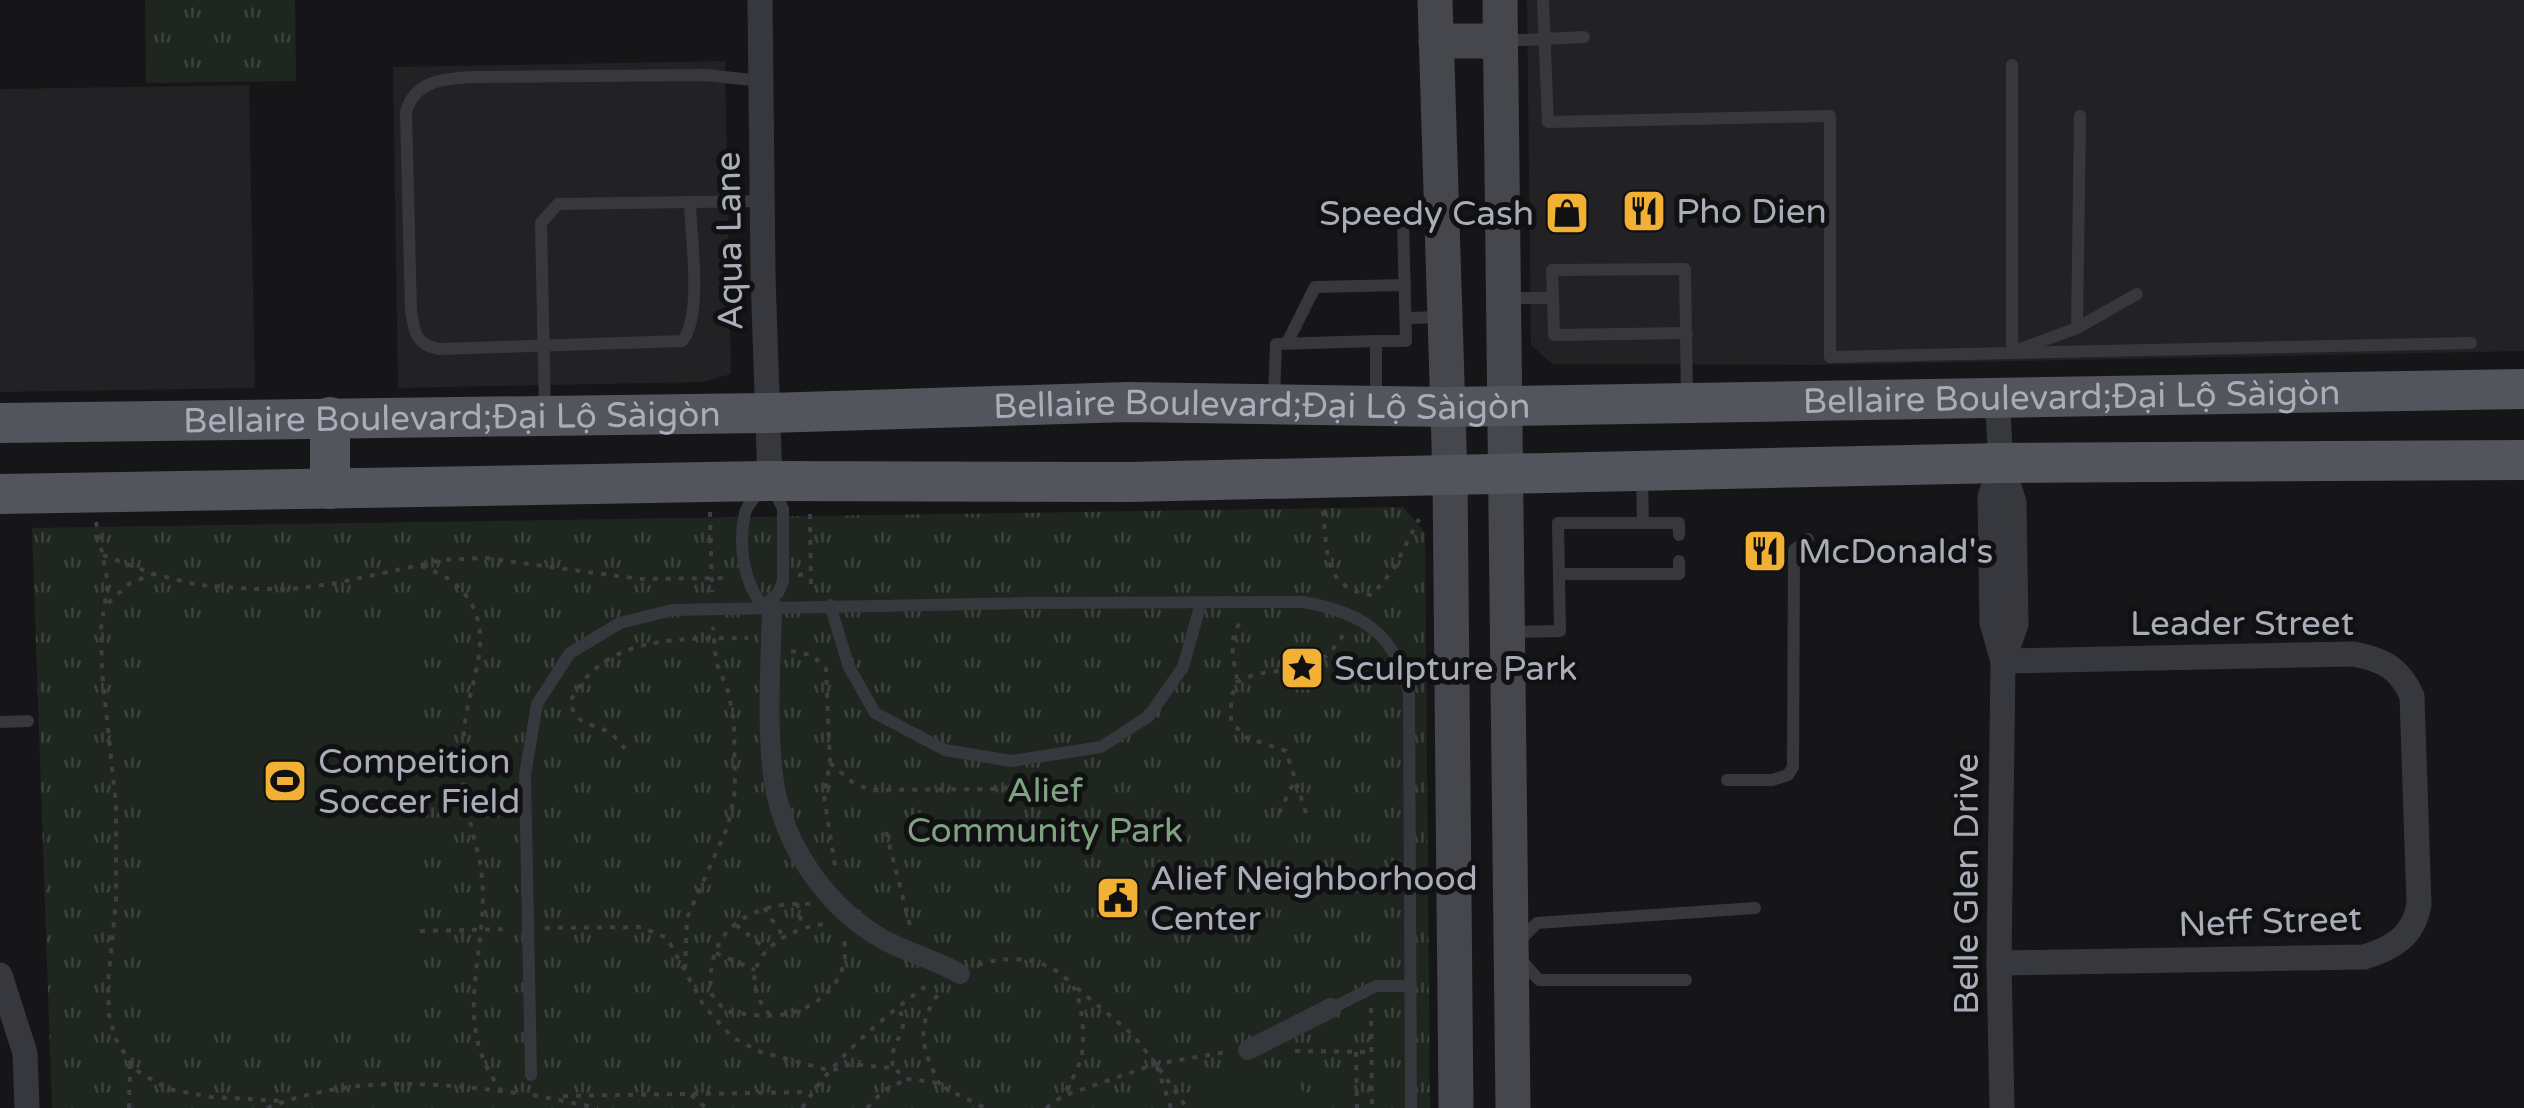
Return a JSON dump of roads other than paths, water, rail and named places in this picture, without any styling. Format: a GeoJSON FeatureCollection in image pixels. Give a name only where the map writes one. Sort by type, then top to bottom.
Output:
{"type":"FeatureCollection","features":[{"type":"Feature","properties":{"kind":"main road"},"geometry":{"type":"LineString","coordinates":[[1435,0],[1450,476],[1456,1108]]}},
{"type":"Feature","properties":{"kind":"main road"},"geometry":{"type":"LineString","coordinates":[[1500,0],[1514,1108]]}},
{"type":"Feature","properties":{"kind":"main road"},"geometry":{"type":"LineString","coordinates":[[1436,41],[1500,41]]}},
{"type":"Feature","properties":{"kind":"main road","name":"Bellaire Boulevard;Đại Lộ Sàigòn"},"geometry":{"type":"LineString","coordinates":[[0,423],[769,413],[1128,402],[1505,406],[2524,388]]}},
{"type":"Feature","properties":{"kind":"main road"},"geometry":{"type":"LineString","coordinates":[[330,417],[330,489]]}},
{"type":"Feature","properties":{"kind":"main road","name":"Bellaire Boulevard;Đại Lộ Sàigòn"},"geometry":{"type":"LineString","coordinates":[[0,494],[770,481],[1128,482],[2001,463],[2524,460]]}},
{"type":"Feature","properties":{"kind":"main road"},"geometry":{"type":"LineString","coordinates":[[1454,949],[1510,949]]}},
{"type":"Feature","properties":{"kind":"street","name":"Aqua Lane"},"geometry":{"type":"LineString","coordinates":[[760,0],[770,481]]}},
{"type":"Feature","properties":{"kind":"street","name":"Belle Glen Drive"},"geometry":{"type":"LineString","coordinates":[[1997,396],[2001,463],[1990,497],[1992,623],[2004,661],[1999,962],[2002,1108]]}},
{"type":"Feature","properties":{"kind":"street"},"geometry":{"type":"LineString","coordinates":[[767,606],[772,644],[774,780],[782,814],[807,867],[837,916],[955,971]]}},
{"type":"Feature","properties":{"kind":"street","name":"Leader Street"},"geometry":{"type":"LineString","coordinates":[[2004,661],[2354,654],[2376,658],[2399,672],[2412,696],[2417,806]]}},
{"type":"Feature","properties":{"kind":"street","name":"Neff Street"},"geometry":{"type":"LineString","coordinates":[[1999,962],[2364,957],[2384,951],[2411,931],[2417,918],[2417,806]]}},
{"type":"Feature","properties":{"kind":"street"},"geometry":{"type":"LineString","coordinates":[[0,976],[25,1052],[27,1108]]}},
{"type":"Feature","properties":{"kind":"street"},"geometry":{"type":"LineString","coordinates":[[1248,1050],[1334,1007]]}},
{"type":"Feature","properties":{"kind":"lane"},"geometry":{"type":"LineString","coordinates":[[1543,0],[1548,122],[1830,116],[1830,357],[2470,343]]}},
{"type":"Feature","properties":{"kind":"lane"},"geometry":{"type":"LineString","coordinates":[[1500,41],[1584,37]]}},
{"type":"Feature","properties":{"kind":"lane"},"geometry":{"type":"LineString","coordinates":[[2012,66],[2012,352]]}},
{"type":"Feature","properties":{"kind":"lane"},"geometry":{"type":"LineString","coordinates":[[690,204],[693,314],[690,332],[682,341],[438,348],[418,340],[411,312],[406,113],[409,100],[432,83],[476,76],[706,75],[761,81]]}},
{"type":"Feature","properties":{"kind":"lane"},"geometry":{"type":"LineString","coordinates":[[2077,328],[2080,116]]}},
{"type":"Feature","properties":{"kind":"lane"},"geometry":{"type":"LineString","coordinates":[[545,415],[541,223],[558,204],[762,201]]}},
{"type":"Feature","properties":{"kind":"lane"},"geometry":{"type":"LineString","coordinates":[[1274,404],[1276,344],[1406,341],[1403,221],[1441,220]]}},
{"type":"Feature","properties":{"kind":"lane"},"geometry":{"type":"LineString","coordinates":[[1687,333],[1554,335],[1552,270],[1685,269],[1687,333],[1687,403]]}},
{"type":"Feature","properties":{"kind":"lane"},"geometry":{"type":"LineString","coordinates":[[1287,344],[1315,287],[1405,285]]}},
{"type":"Feature","properties":{"kind":"lane"},"geometry":{"type":"LineString","coordinates":[[2012,352],[2077,328],[2137,294]]}},
{"type":"Feature","properties":{"kind":"lane"},"geometry":{"type":"LineString","coordinates":[[1506,298],[1553,298]]}},
{"type":"Feature","properties":{"kind":"lane"},"geometry":{"type":"LineString","coordinates":[[1406,318],[1444,317]]}},
{"type":"Feature","properties":{"kind":"lane"},"geometry":{"type":"LineString","coordinates":[[1376,342],[1376,406]]}},
{"type":"Feature","properties":{"kind":"lane"},"geometry":{"type":"LineString","coordinates":[[1642,471],[1652,527]]}},
{"type":"Feature","properties":{"kind":"lane"},"geometry":{"type":"LineString","coordinates":[[770,481],[782,509],[783,576],[778,593],[767,606],[745,577],[745,510],[770,481]]}},
{"type":"Feature","properties":{"kind":"lane"},"geometry":{"type":"LineString","coordinates":[[1507,632],[1560,631],[1558,523],[1577,529],[1627,529],[1679,523],[1679,535]]}},
{"type":"Feature","properties":{"kind":"lane"},"geometry":{"type":"LineString","coordinates":[[1727,780],[1772,780],[1788,775],[1793,768],[1794,550],[1808,539]]}},
{"type":"Feature","properties":{"kind":"lane"},"geometry":{"type":"LineString","coordinates":[[1559,574],[1596,568],[1658,568],[1680,574],[1679,561]]}},
{"type":"Feature","properties":{"kind":"lane"},"geometry":{"type":"LineString","coordinates":[[531,1075],[525,774],[537,704],[570,653],[620,622],[672,610],[767,606],[1303,602],[1340,608],[1363,620],[1392,646],[1406,678],[1410,711],[1410,1108]]}},
{"type":"Feature","properties":{"kind":"lane"},"geometry":{"type":"LineString","coordinates":[[830,605],[850,667],[875,714],[944,750],[1012,761],[1101,747],[1148,716],[1183,667],[1201,603]]}},
{"type":"Feature","properties":{"kind":"lane"},"geometry":{"type":"LineString","coordinates":[[0,722],[28,721]]}},
{"type":"Feature","properties":{"kind":"lane"},"geometry":{"type":"LineString","coordinates":[[1686,980],[1540,980],[1510,949],[1537,924],[1755,908]]}},
{"type":"Feature","properties":{"kind":"lane"},"geometry":{"type":"LineString","coordinates":[[1334,1007],[1371,988],[1410,986]]}},
{"type":"Feature","properties":{"kind":"place","name":"Pho Dien"},"geometry":{"type":"Point","coordinates":[1644,211]}},
{"type":"Feature","properties":{"kind":"place","name":"Speedy Cash"},"geometry":{"type":"Point","coordinates":[1567,213]}},
{"type":"Feature","properties":{"kind":"place","name":"McDonald's"},"geometry":{"type":"Point","coordinates":[1765,551]}},
{"type":"Feature","properties":{"kind":"place","name":"Sculpture Park"},"geometry":{"type":"Point","coordinates":[1302,668]}},
{"type":"Feature","properties":{"kind":"place","name":"Compeition Soccer Field"},"geometry":{"type":"Point","coordinates":[285,781]}},
{"type":"Feature","properties":{"kind":"place","name":"Alief Neighborhood Center"},"geometry":{"type":"Point","coordinates":[1118,898]}},
{"type":"Feature","properties":{"kind":"park label","name":"Alief Community Park"},"geometry":{"type":"Point","coordinates":[1045,810]}}]}
